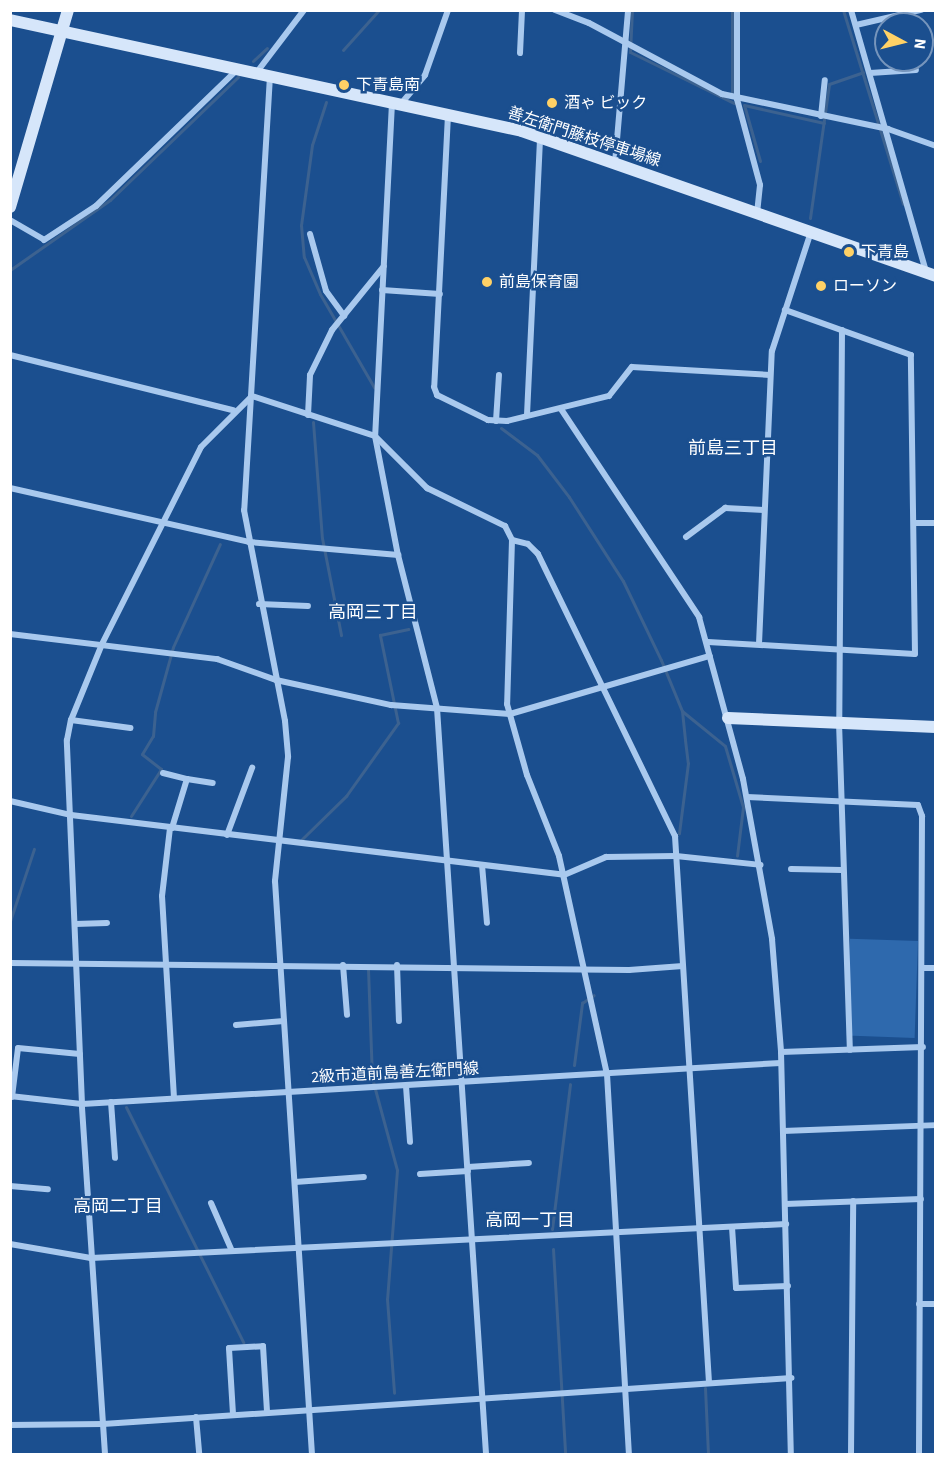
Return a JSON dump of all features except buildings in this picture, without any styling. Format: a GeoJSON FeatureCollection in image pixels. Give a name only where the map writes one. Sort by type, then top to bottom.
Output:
{"type":"FeatureCollection","features":[{"type":"Feature","properties":{"kind":"main road"},"geometry":{"type":"LineString","coordinates":[[10,207],[68,10]]}},
{"type":"Feature","properties":{"kind":"main road","name":"善左衛門藤枝停車場線"},"geometry":{"type":"LineString","coordinates":[[10,20],[239,68],[540,136],[931,275]]}},
{"type":"Feature","properties":{"kind":"main road"},"geometry":{"type":"LineString","coordinates":[[728,718],[936,727]]}},
{"type":"Feature","properties":{"kind":"street"},"geometry":{"type":"LineString","coordinates":[[257,72],[304,10]]}},
{"type":"Feature","properties":{"kind":"street"},"geometry":{"type":"LineString","coordinates":[[448,10],[425,75],[396,104],[382,290],[375,436],[398,555],[437,708],[449,862],[486,1455]]}},
{"type":"Feature","properties":{"kind":"street"},"geometry":{"type":"LineString","coordinates":[[520,52],[522,10]]}},
{"type":"Feature","properties":{"kind":"street"},"geometry":{"type":"LineString","coordinates":[[555,10],[589,23],[634,49],[738,99],[888,129],[936,146]]}},
{"type":"Feature","properties":{"kind":"street"},"geometry":{"type":"LineString","coordinates":[[615,164],[628,10]]}},
{"type":"Feature","properties":{"kind":"street"},"geometry":{"type":"LineString","coordinates":[[736,10],[738,99],[760,185],[757,213]]}},
{"type":"Feature","properties":{"kind":"street"},"geometry":{"type":"LineString","coordinates":[[851,10],[931,275]]}},
{"type":"Feature","properties":{"kind":"street"},"geometry":{"type":"LineString","coordinates":[[856,25],[919,11]]}},
{"type":"Feature","properties":{"kind":"street"},"geometry":{"type":"LineString","coordinates":[[10,220],[44,240],[87,212],[109,196],[239,68]]}},
{"type":"Feature","properties":{"kind":"street"},"geometry":{"type":"LineString","coordinates":[[870,73],[885,72]]}},
{"type":"Feature","properties":{"kind":"street"},"geometry":{"type":"LineString","coordinates":[[270,75],[244,510],[288,757],[278,841],[281,964],[312,1455]]}},
{"type":"Feature","properties":{"kind":"street"},"geometry":{"type":"LineString","coordinates":[[821,116],[825,80]]}},
{"type":"Feature","properties":{"kind":"street"},"geometry":{"type":"LineString","coordinates":[[448,115],[434,387],[437,395],[496,421],[561,409],[609,396],[632,367],[770,375]]}},
{"type":"Feature","properties":{"kind":"street"},"geometry":{"type":"LineString","coordinates":[[527,416],[540,136]]}},
{"type":"Feature","properties":{"kind":"street"},"geometry":{"type":"LineString","coordinates":[[759,644],[770,375],[785,310],[810,232]]}},
{"type":"Feature","properties":{"kind":"street"},"geometry":{"type":"LineString","coordinates":[[310,234],[326,291],[340,319]]}},
{"type":"Feature","properties":{"kind":"street"},"geometry":{"type":"LineString","coordinates":[[308,415],[310,375],[340,319],[384,266]]}},
{"type":"Feature","properties":{"kind":"street"},"geometry":{"type":"LineString","coordinates":[[382,290],[440,294]]}},
{"type":"Feature","properties":{"kind":"street"},"geometry":{"type":"LineString","coordinates":[[708,642],[915,654],[915,364],[911,355],[785,310]]}},
{"type":"Feature","properties":{"kind":"street"},"geometry":{"type":"LineString","coordinates":[[842,330],[839,722],[842,870],[850,1050]]}},
{"type":"Feature","properties":{"kind":"street"},"geometry":{"type":"LineString","coordinates":[[10,356],[233,410]]}},
{"type":"Feature","properties":{"kind":"street"},"geometry":{"type":"LineString","coordinates":[[496,421],[499,375]]}},
{"type":"Feature","properties":{"kind":"street"},"geometry":{"type":"LineString","coordinates":[[105,1455],[82,1104],[71,815],[71,720],[102,644],[201,447],[233,410],[252,396]]}},
{"type":"Feature","properties":{"kind":"street"},"geometry":{"type":"LineString","coordinates":[[252,396],[375,436],[427,488],[505,526],[512,540],[506,623],[510,714],[527,776],[564,875],[582,969],[607,1074],[629,1455]]}},
{"type":"Feature","properties":{"kind":"street"},"geometry":{"type":"LineString","coordinates":[[561,409],[699,617],[708,642],[747,798],[761,865],[772,939],[781,1052],[792,1455]]}},
{"type":"Feature","properties":{"kind":"street"},"geometry":{"type":"LineString","coordinates":[[10,488],[249,542],[398,555]]}},
{"type":"Feature","properties":{"kind":"street"},"geometry":{"type":"LineString","coordinates":[[686,537],[725,508],[764,510]]}},
{"type":"Feature","properties":{"kind":"street"},"geometry":{"type":"LineString","coordinates":[[916,522],[936,523]]}},
{"type":"Feature","properties":{"kind":"street"},"geometry":{"type":"LineString","coordinates":[[512,540],[528,544],[538,554],[675,836],[710,1383]]}},
{"type":"Feature","properties":{"kind":"street"},"geometry":{"type":"LineString","coordinates":[[259,604],[308,606]]}},
{"type":"Feature","properties":{"kind":"street"},"geometry":{"type":"LineString","coordinates":[[10,634],[217,659],[276,680],[340,697],[510,714],[710,656]]}},
{"type":"Feature","properties":{"kind":"street"},"geometry":{"type":"LineString","coordinates":[[71,720],[130,728]]}},
{"type":"Feature","properties":{"kind":"street"},"geometry":{"type":"LineString","coordinates":[[228,835],[252,768]]}},
{"type":"Feature","properties":{"kind":"street"},"geometry":{"type":"LineString","coordinates":[[163,773],[213,783]]}},
{"type":"Feature","properties":{"kind":"street"},"geometry":{"type":"LineString","coordinates":[[174,1098],[162,896],[171,828],[187,779]]}},
{"type":"Feature","properties":{"kind":"street"},"geometry":{"type":"LineString","coordinates":[[747,798],[918,805],[922,816],[919,1455]]}},
{"type":"Feature","properties":{"kind":"street"},"geometry":{"type":"LineString","coordinates":[[10,801],[71,815],[564,875],[606,857],[676,856],[761,865]]}},
{"type":"Feature","properties":{"kind":"street"},"geometry":{"type":"LineString","coordinates":[[482,865],[487,923]]}},
{"type":"Feature","properties":{"kind":"street"},"geometry":{"type":"LineString","coordinates":[[791,869],[842,870]]}},
{"type":"Feature","properties":{"kind":"street"},"geometry":{"type":"LineString","coordinates":[[75,924],[107,923]]}},
{"type":"Feature","properties":{"kind":"street"},"geometry":{"type":"LineString","coordinates":[[10,963],[397,965],[582,969],[683,966]]}},
{"type":"Feature","properties":{"kind":"street"},"geometry":{"type":"LineString","coordinates":[[343,965],[347,1015]]}},
{"type":"Feature","properties":{"kind":"street"},"geometry":{"type":"LineString","coordinates":[[397,965],[399,1021]]}},
{"type":"Feature","properties":{"kind":"street"},"geometry":{"type":"LineString","coordinates":[[923,968],[936,968]]}},
{"type":"Feature","properties":{"kind":"street"},"geometry":{"type":"LineString","coordinates":[[236,1025],[284,1021]]}},
{"type":"Feature","properties":{"kind":"street"},"geometry":{"type":"LineString","coordinates":[[781,1052],[922,1047]]}},
{"type":"Feature","properties":{"kind":"street"},"geometry":{"type":"LineString","coordinates":[[11,1096],[18,1048],[80,1054]]}},
{"type":"Feature","properties":{"kind":"street","name":"2級市道前島善左衛門線"},"geometry":{"type":"LineString","coordinates":[[11,1096],[82,1104],[781,1063]]}},
{"type":"Feature","properties":{"kind":"street"},"geometry":{"type":"LineString","coordinates":[[406,1086],[410,1142]]}},
{"type":"Feature","properties":{"kind":"street"},"geometry":{"type":"LineString","coordinates":[[111,1102],[115,1158]]}},
{"type":"Feature","properties":{"kind":"street"},"geometry":{"type":"LineString","coordinates":[[783,1131],[936,1125]]}},
{"type":"Feature","properties":{"kind":"street"},"geometry":{"type":"LineString","coordinates":[[420,1174],[529,1163]]}},
{"type":"Feature","properties":{"kind":"street"},"geometry":{"type":"LineString","coordinates":[[295,1182],[364,1177]]}},
{"type":"Feature","properties":{"kind":"street"},"geometry":{"type":"LineString","coordinates":[[10,1186],[48,1189]]}},
{"type":"Feature","properties":{"kind":"street"},"geometry":{"type":"LineString","coordinates":[[785,1204],[921,1199]]}},
{"type":"Feature","properties":{"kind":"street"},"geometry":{"type":"LineString","coordinates":[[851,1455],[853,1201]]}},
{"type":"Feature","properties":{"kind":"street"},"geometry":{"type":"LineString","coordinates":[[211,1203],[232,1251]]}},
{"type":"Feature","properties":{"kind":"street"},"geometry":{"type":"LineString","coordinates":[[10,1244],[92,1258],[299,1247],[473,1242],[786,1224]]}},
{"type":"Feature","properties":{"kind":"street"},"geometry":{"type":"LineString","coordinates":[[732,1227],[736,1288],[788,1286]]}},
{"type":"Feature","properties":{"kind":"street"},"geometry":{"type":"LineString","coordinates":[[919,1304],[936,1305]]}},
{"type":"Feature","properties":{"kind":"street"},"geometry":{"type":"LineString","coordinates":[[232,1414],[229,1348],[263,1346],[267,1411]]}},
{"type":"Feature","properties":{"kind":"street"},"geometry":{"type":"LineString","coordinates":[[10,1425],[103,1424],[309,1408],[483,1398],[567,1390],[791,1378]]}},
{"type":"Feature","properties":{"kind":"street"},"geometry":{"type":"LineString","coordinates":[[196,1417],[199,1455]]}},
{"type":"Feature","properties":{"kind":"shaded area"},"geometry":{"type":"Polygon","coordinates":[[[850,939],[918,941],[915,1038],[847,1036],[850,939]]]}},
{"type":"Feature","properties":{"kind":"waterway"},"geometry":{"type":"LineString","coordinates":[[343,50],[379,10]]}},
{"type":"Feature","properties":{"kind":"waterway"},"geometry":{"type":"LineString","coordinates":[[632,10],[630,52],[734,103]]}},
{"type":"Feature","properties":{"kind":"waterway"},"geometry":{"type":"LineString","coordinates":[[732,10],[732,92]]}},
{"type":"Feature","properties":{"kind":"waterway"},"geometry":{"type":"LineString","coordinates":[[843,10],[903,204]]}},
{"type":"Feature","properties":{"kind":"waterway"},"geometry":{"type":"LineString","coordinates":[[253,61],[267,48]]}},
{"type":"Feature","properties":{"kind":"waterway"},"geometry":{"type":"LineString","coordinates":[[810,218],[829,84],[863,72]]}},
{"type":"Feature","properties":{"kind":"waterway"},"geometry":{"type":"LineString","coordinates":[[10,270],[110,200],[238,77]]}},
{"type":"Feature","properties":{"kind":"waterway"},"geometry":{"type":"LineString","coordinates":[[326,102],[312,145],[301,225],[304,257],[320,294],[374,387]]}},
{"type":"Feature","properties":{"kind":"waterway"},"geometry":{"type":"LineString","coordinates":[[760,161],[744,105],[824,123]]}},
{"type":"Feature","properties":{"kind":"waterway"},"geometry":{"type":"LineString","coordinates":[[313,422],[322,538],[341,635]]}},
{"type":"Feature","properties":{"kind":"waterway"},"geometry":{"type":"LineString","coordinates":[[501,428],[537,455],[569,497],[623,581],[661,660],[682,711],[688,763],[679,833]]}},
{"type":"Feature","properties":{"kind":"waterway"},"geometry":{"type":"LineString","coordinates":[[131,816],[161,769],[142,754],[153,736],[155,712],[173,647],[220,544]]}},
{"type":"Feature","properties":{"kind":"waterway"},"geometry":{"type":"LineString","coordinates":[[302,839],[346,796],[398,723],[380,635],[408,629]]}},
{"type":"Feature","properties":{"kind":"waterway"},"geometry":{"type":"LineString","coordinates":[[682,711],[725,746],[743,807],[737,856]]}},
{"type":"Feature","properties":{"kind":"waterway"},"geometry":{"type":"LineString","coordinates":[[10,921],[34,849]]}},
{"type":"Feature","properties":{"kind":"waterway"},"geometry":{"type":"LineString","coordinates":[[368,969],[372,1078],[397,1170],[387,1299],[394,1393]]}},
{"type":"Feature","properties":{"kind":"waterway"},"geometry":{"type":"LineString","coordinates":[[574,1065],[582,1003],[594,995]]}},
{"type":"Feature","properties":{"kind":"waterway"},"geometry":{"type":"LineString","coordinates":[[552,1229],[570,1084]]}},
{"type":"Feature","properties":{"kind":"waterway"},"geometry":{"type":"LineString","coordinates":[[126,1107],[243,1342]]}},
{"type":"Feature","properties":{"kind":"waterway"},"geometry":{"type":"LineString","coordinates":[[553,1249],[565,1454]]}},
{"type":"Feature","properties":{"kind":"waterway"},"geometry":{"type":"LineString","coordinates":[[705,1388],[708,1454]]}},
{"type":"Feature","properties":{"kind":"place","name":"下青島南"},"geometry":{"type":"Point","coordinates":[344,85]}},
{"type":"Feature","properties":{"kind":"place","name":"酒ゃ ビック"},"geometry":{"type":"Point","coordinates":[552,103]}},
{"type":"Feature","properties":{"kind":"place","name":"下青島"},"geometry":{"type":"Point","coordinates":[849,252]}},
{"type":"Feature","properties":{"kind":"place","name":"前島保育園"},"geometry":{"type":"Point","coordinates":[487,282]}},
{"type":"Feature","properties":{"kind":"place","name":"ローソン"},"geometry":{"type":"Point","coordinates":[821,286]}},
{"type":"Feature","properties":{"kind":"district","name":"前島三丁目"},"geometry":{"type":"Point","coordinates":[733,449]}},
{"type":"Feature","properties":{"kind":"district","name":"高岡三丁目"},"geometry":{"type":"Point","coordinates":[373,613]}},
{"type":"Feature","properties":{"kind":"district","name":"高岡二丁目"},"geometry":{"type":"Point","coordinates":[118,1207]}},
{"type":"Feature","properties":{"kind":"district","name":"高岡一丁目"},"geometry":{"type":"Point","coordinates":[530,1221]}}]}
